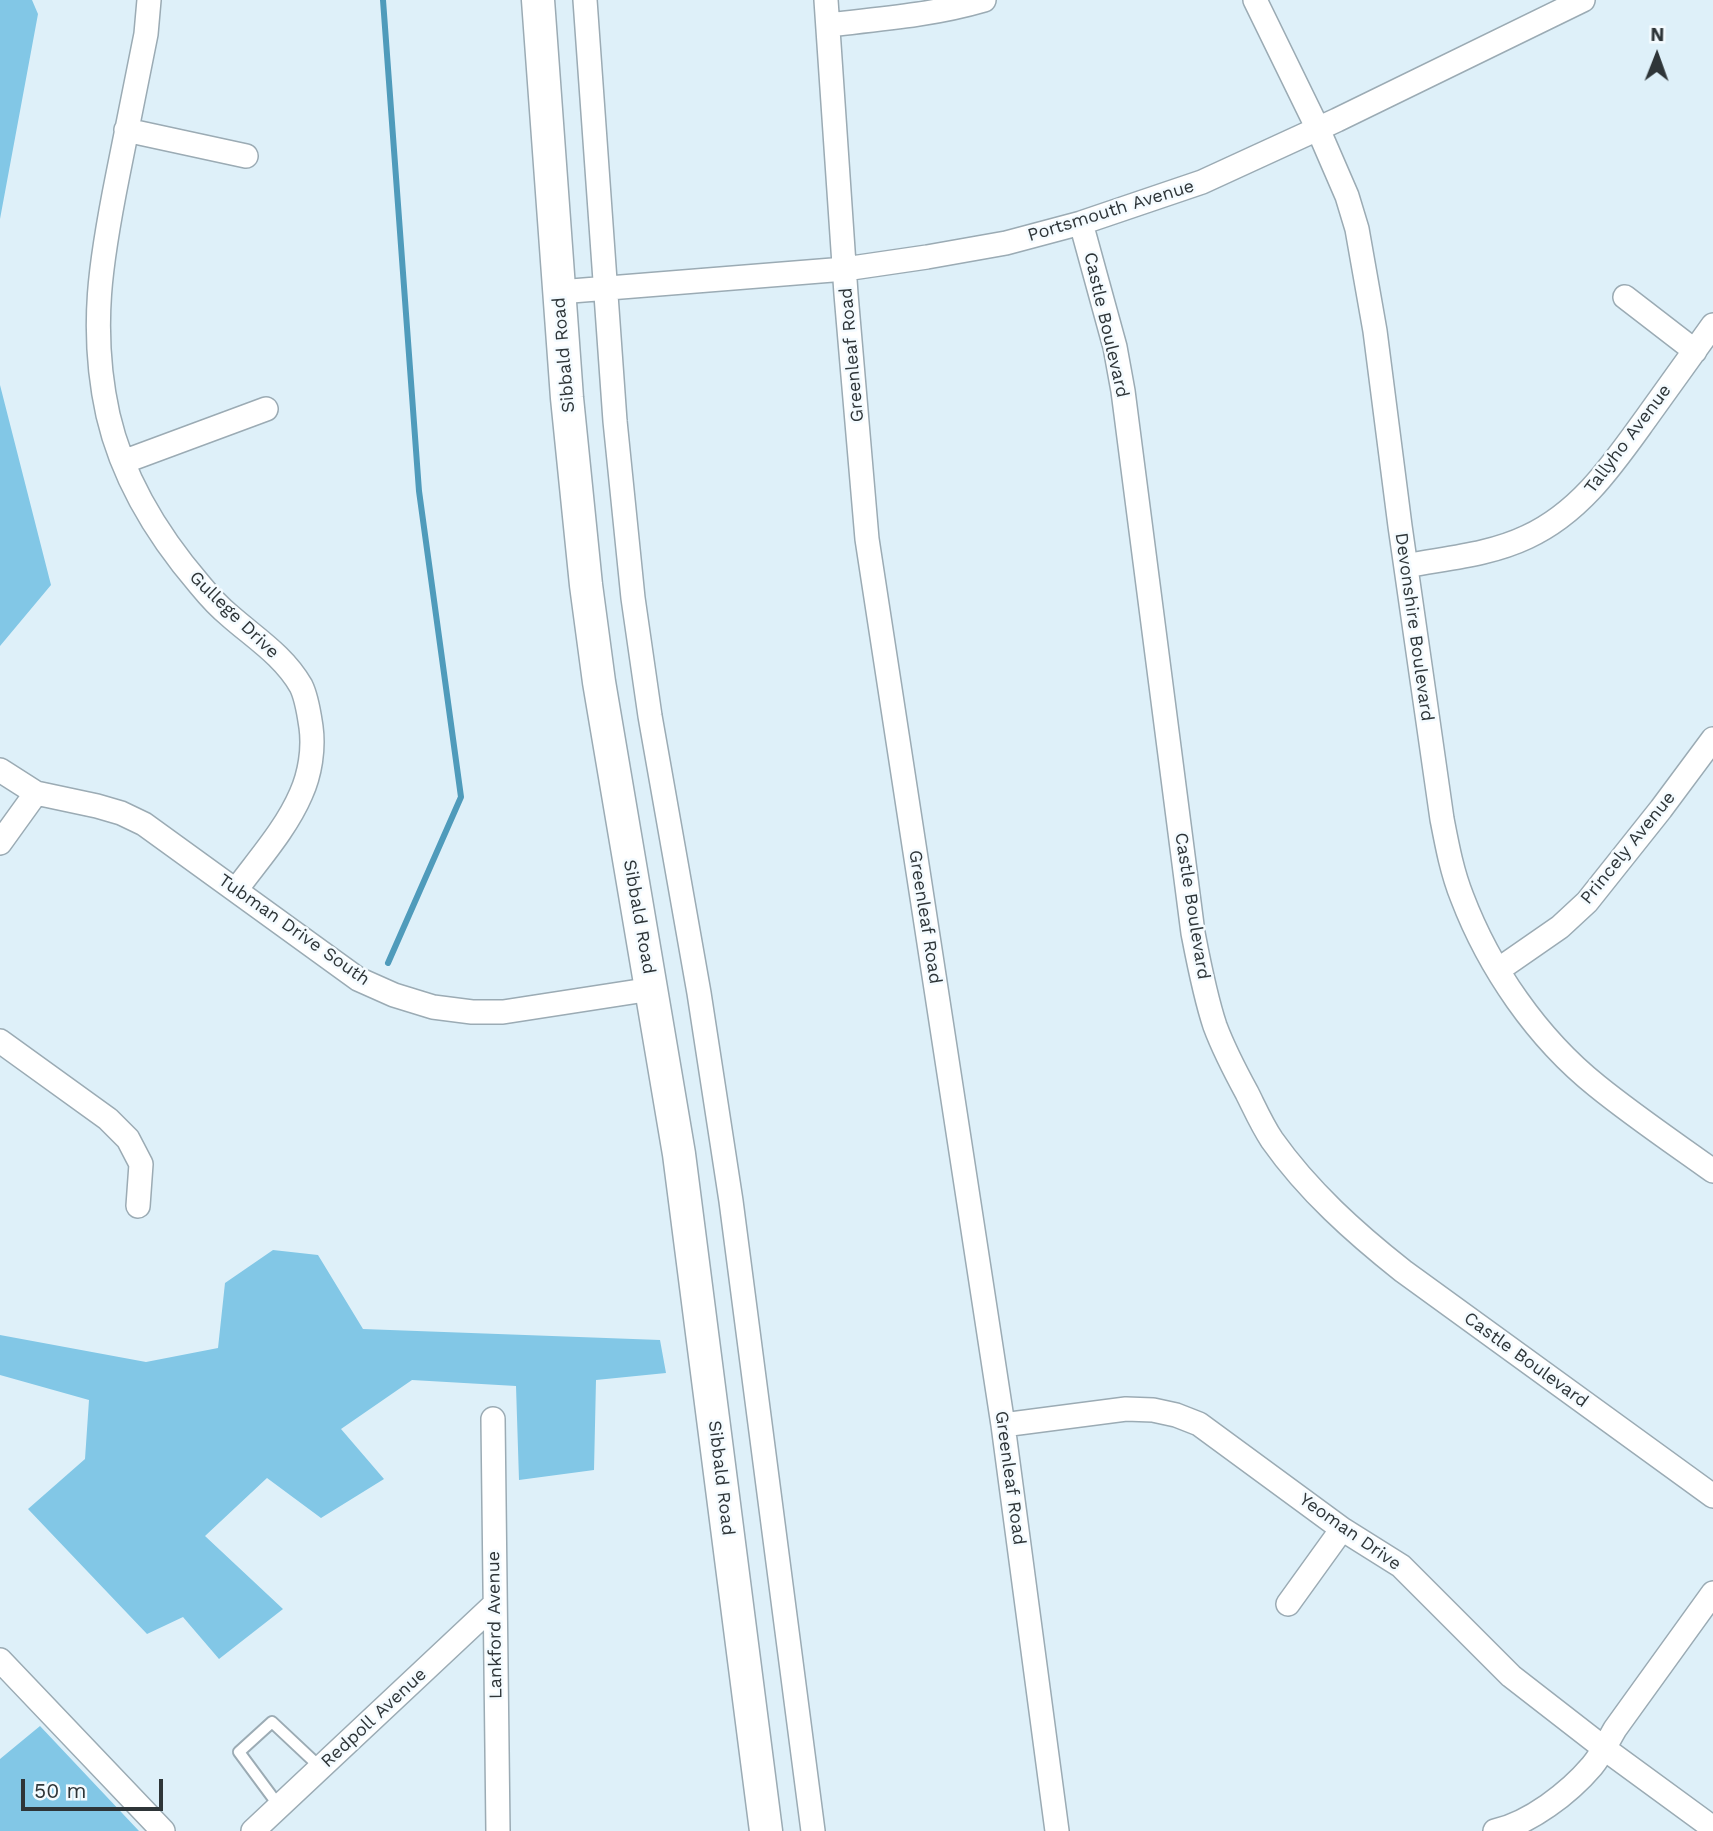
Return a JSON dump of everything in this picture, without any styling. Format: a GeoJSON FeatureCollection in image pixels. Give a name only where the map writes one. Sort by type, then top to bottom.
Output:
{"type":"FeatureCollection","features":[{"type":"Feature","properties":{"kind":"street","name":"Gullege Drive"},"geometry":{"type":"LineString","coordinates":[[149,0],[146,34],[104,243],[99,283],[97,335],[109,416],[123,462],[143,506],[176,555],[202,587],[288,668],[302,688],[309,710],[312,737],[310,767],[302,793],[290,817],[236,890]]}},
{"type":"Feature","properties":{"kind":"street","name":"Sibbald Road"},"geometry":{"type":"LineString","coordinates":[[538,0],[567,398],[588,597],[599,682],[682,1181],[766,1831]]}},
{"type":"Feature","properties":{"kind":"street"},"geometry":{"type":"LineString","coordinates":[[585,0],[615,421],[633,598],[650,716],[699,993],[732,1201],[813,1831]]}},
{"type":"Feature","properties":{"kind":"street","name":"Greenleaf Road"},"geometry":{"type":"LineString","coordinates":[[826,0],[867,539],[1003,1425],[1057,1831]]}},
{"type":"Feature","properties":{"kind":"street"},"geometry":{"type":"LineString","coordinates":[[828,25],[911,16],[984,0]]}},
{"type":"Feature","properties":{"kind":"street","name":"Devonshire Boulevard"},"geometry":{"type":"LineString","coordinates":[[1255,0],[1318,129],[1347,196],[1357,229],[1375,331],[1427,723],[1449,858],[1461,895],[1498,970],[1528,1014],[1557,1049],[1596,1085],[1710,1162]]}},
{"type":"Feature","properties":{"kind":"street","name":"Portsmouth Avenue"},"geometry":{"type":"LineString","coordinates":[[559,292],[845,269],[1006,243],[1081,223],[1202,182],[1318,129],[1583,0]]}},
{"type":"Feature","properties":{"kind":"street"},"geometry":{"type":"LineString","coordinates":[[126,130],[246,156]]}},
{"type":"Feature","properties":{"kind":"street","name":"Castle Boulevard"},"geometry":{"type":"LineString","coordinates":[[1081,223],[1110,325],[1123,391],[1193,933],[1215,1025],[1229,1062],[1271,1138],[1328,1206],[1363,1239],[1403,1271],[1713,1496]]}},
{"type":"Feature","properties":{"kind":"street"},"geometry":{"type":"LineString","coordinates":[[1625,297],[1695,351]]}},
{"type":"Feature","properties":{"kind":"street","name":"Tallyho Avenue"},"geometry":{"type":"LineString","coordinates":[[1406,566],[1490,551],[1526,538],[1550,525],[1578,504],[1607,471],[1713,325]]}},
{"type":"Feature","properties":{"kind":"street"},"geometry":{"type":"LineString","coordinates":[[123,462],[266,410]]}},
{"type":"Feature","properties":{"kind":"street","name":"Princely Avenue"},"geometry":{"type":"LineString","coordinates":[[1498,970],[1560,927],[1587,902],[1713,739]]}},
{"type":"Feature","properties":{"kind":"street"},"geometry":{"type":"LineString","coordinates":[[0,770],[36,793],[0,843]]}},
{"type":"Feature","properties":{"kind":"street","name":"Tubman Drive South"},"geometry":{"type":"LineString","coordinates":[[36,793],[97,806],[144,824],[358,979],[394,995],[433,1007],[472,1012],[503,1012],[652,989]]}},
{"type":"Feature","properties":{"kind":"street"},"geometry":{"type":"LineString","coordinates":[[0,1041],[108,1119],[128,1139],[141,1164],[138,1206]]}},
{"type":"Feature","properties":{"kind":"street","name":"Yeoman Drive"},"geometry":{"type":"LineString","coordinates":[[1003,1425],[1126,1409],[1153,1410],[1199,1423],[1342,1529],[1401,1566],[1511,1676],[1713,1828]]}},
{"type":"Feature","properties":{"kind":"street","name":"Lankford Avenue"},"geometry":{"type":"LineString","coordinates":[[493,1419],[498,1831]]}},
{"type":"Feature","properties":{"kind":"street"},"geometry":{"type":"LineString","coordinates":[[1288,1604],[1342,1529]]}},
{"type":"Feature","properties":{"kind":"street"},"geometry":{"type":"LineString","coordinates":[[1494,1831],[1531,1817],[1558,1798],[1592,1767],[1615,1729],[1713,1592]]}},
{"type":"Feature","properties":{"kind":"street","name":"Redpoll Avenue"},"geometry":{"type":"LineString","coordinates":[[253,1831],[495,1604]]}},
{"type":"Feature","properties":{"kind":"street"},"geometry":{"type":"LineString","coordinates":[[0,1660],[163,1831]]}},
{"type":"Feature","properties":{"kind":"lane"},"geometry":{"type":"LineString","coordinates":[[279,1806],[239,1752],[272,1722],[321,1768]]}},
{"type":"Feature","properties":{"kind":"shaded area"},"geometry":{"type":"Polygon","coordinates":[[[0,0],[32,0],[38,14],[0,219],[0,0]]]}},
{"type":"Feature","properties":{"kind":"shaded area"},"geometry":{"type":"Polygon","coordinates":[[[0,385],[51,585],[0,646],[0,385]]]}},
{"type":"Feature","properties":{"kind":"shaded area"},"geometry":{"type":"Polygon","coordinates":[[[273,1250],[318,1255],[363,1329],[660,1340],[666,1373],[596,1380],[594,1470],[519,1480],[516,1386],[412,1380],[341,1429],[384,1479],[321,1518],[267,1478],[205,1536],[283,1609],[219,1659],[183,1617],[147,1634],[28,1509],[85,1459],[89,1400],[0,1375],[0,1335],[146,1362],[218,1348],[225,1283],[273,1250]]]}},
{"type":"Feature","properties":{"kind":"shaded area"},"geometry":{"type":"Polygon","coordinates":[[[40,1726],[139,1831],[0,1831],[0,1759],[40,1726]]]}},
{"type":"Feature","properties":{"kind":"waterway"},"geometry":{"type":"LineString","coordinates":[[383,0],[419,491],[461,797],[388,963]]}}]}
